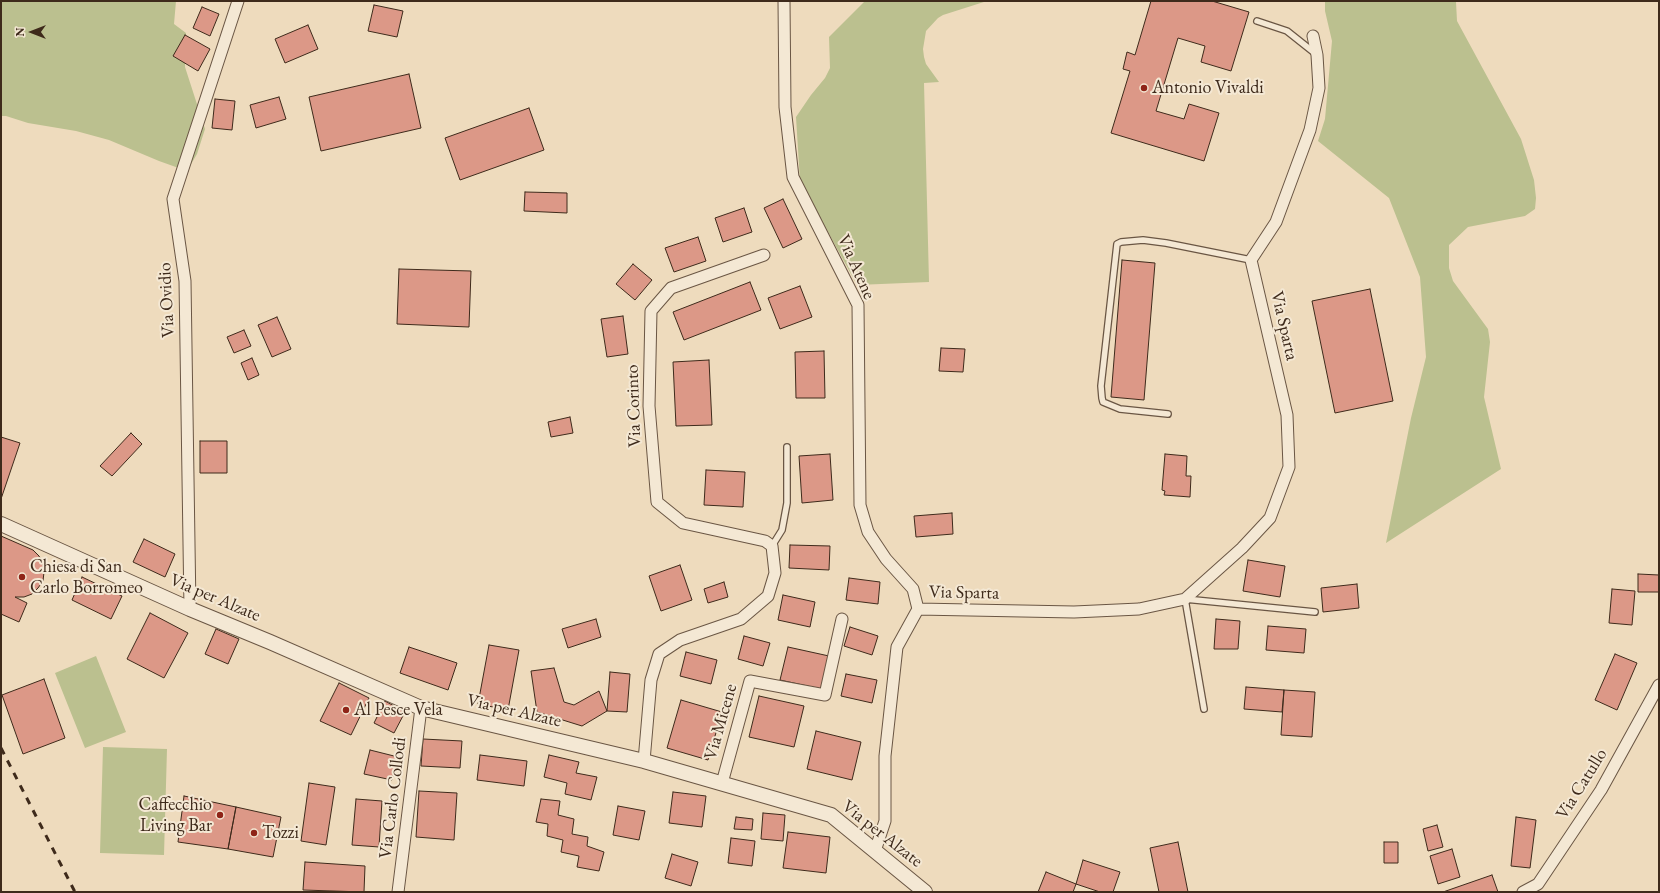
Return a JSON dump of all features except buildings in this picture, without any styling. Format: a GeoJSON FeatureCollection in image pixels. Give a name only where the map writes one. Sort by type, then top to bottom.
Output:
{"type":"FeatureCollection","features":[{"type":"Feature","properties":{"kind":"street","name":"Via Ovidio"},"geometry":{"type":"LineString","coordinates":[[190,609],[185,281],[174,199],[238,1]]}},
{"type":"Feature","properties":{"kind":"street","name":"Via Atene"},"geometry":{"type":"LineString","coordinates":[[784,1],[785,107],[793,177],[858,304],[860,506],[868,532],[886,559],[913,589],[918,610]]}},
{"type":"Feature","properties":{"kind":"street"},"geometry":{"type":"LineString","coordinates":[[1251,260],[1276,222],[1310,130],[1319,88],[1317,55],[1313,36]]}},
{"type":"Feature","properties":{"kind":"street","name":"Via Corinto"},"geometry":{"type":"LineString","coordinates":[[764,255],[671,288],[651,311],[649,406],[657,502],[683,523],[765,541],[772,546]]}},
{"type":"Feature","properties":{"kind":"street","name":"Via Sparta"},"geometry":{"type":"LineString","coordinates":[[875,851],[885,821],[885,756],[897,647],[918,610],[1074,612],[1139,609],[1185,599],[1242,548],[1270,518],[1289,467],[1287,415],[1251,260]]}},
{"type":"Feature","properties":{"kind":"street","name":"Via per Alzate"},"geometry":{"type":"LineString","coordinates":[[1,524],[190,609],[421,708],[644,761],[722,782],[831,815],[925,892]]}},
{"type":"Feature","properties":{"kind":"street"},"geometry":{"type":"LineString","coordinates":[[644,761],[651,680],[659,654],[680,640],[741,618],[768,596],[775,573],[772,546]]}},
{"type":"Feature","properties":{"kind":"street","name":"Via Micene"},"geometry":{"type":"LineString","coordinates":[[722,782],[750,681],[825,695],[842,618]]}},
{"type":"Feature","properties":{"kind":"street","name":"Via Catullo"},"geometry":{"type":"LineString","coordinates":[[1523,892],[1538,884],[1601,790],[1659,685]]}},
{"type":"Feature","properties":{"kind":"street","name":"Via Carlo Collodi"},"geometry":{"type":"LineString","coordinates":[[398,892],[421,708]]}},
{"type":"Feature","properties":{"kind":"lane"},"geometry":{"type":"LineString","coordinates":[[1257,21],[1287,31],[1317,55]]}},
{"type":"Feature","properties":{"kind":"lane"},"geometry":{"type":"LineString","coordinates":[[1168,414],[1120,408],[1103,402],[1101,386],[1117,244],[1121,242],[1143,240],[1251,260]]}},
{"type":"Feature","properties":{"kind":"lane"},"geometry":{"type":"LineString","coordinates":[[772,546],[782,530],[788,503],[787,447]]}},
{"type":"Feature","properties":{"kind":"lane"},"geometry":{"type":"LineString","coordinates":[[1185,599],[1204,709]]}},
{"type":"Feature","properties":{"kind":"lane","name":"Via Sparta"},"geometry":{"type":"LineString","coordinates":[[1185,599],[1315,612]]}},
{"type":"Feature","properties":{"kind":"green space"},"geometry":{"type":"Polygon","coordinates":[[[1,1],[176,1],[174,24],[186,33],[185,67],[205,129],[197,154],[187,171],[109,140],[76,131],[28,123],[6,116],[1,116],[1,1]]]}},
{"type":"Feature","properties":{"kind":"green space"},"geometry":{"type":"Polygon","coordinates":[[[865,1],[987,1],[943,15],[938,18],[926,31],[923,49],[924,57],[926,64],[939,82],[924,83],[929,282],[857,285],[800,181],[796,117],[825,78],[830,68],[829,37],[865,1]]]}},
{"type":"Feature","properties":{"kind":"green space"},"geometry":{"type":"Polygon","coordinates":[[[1325,1],[1458,1],[1456,2],[1457,21],[1521,139],[1534,180],[1536,198],[1535,209],[1525,216],[1468,227],[1449,245],[1449,268],[1453,281],[1488,329],[1490,342],[1484,397],[1501,469],[1386,543],[1411,418],[1426,357],[1420,277],[1389,198],[1318,141],[1325,119],[1332,41],[1325,11],[1325,1]]]}},
{"type":"Feature","properties":{"kind":"green space"},"geometry":{"type":"Polygon","coordinates":[[[96,656],[126,732],[85,748],[55,673],[96,656]]]}},
{"type":"Feature","properties":{"kind":"green space"},"geometry":{"type":"Polygon","coordinates":[[[103,747],[167,749],[164,855],[100,853],[103,747]]]}},
{"type":"Feature","properties":{"kind":"railway"},"geometry":{"type":"LineString","coordinates":[[1,748],[75,892]]}},
{"type":"Feature","properties":{"kind":"place","name":"Antonio Vivaldi"},"geometry":{"type":"Point","coordinates":[1144,88]}},
{"type":"Feature","properties":{"kind":"place","name":"Chiesa di San Carlo Borromeo"},"geometry":{"type":"Point","coordinates":[22,577]}},
{"type":"Feature","properties":{"kind":"place","name":"Al Pesce Vela"},"geometry":{"type":"Point","coordinates":[346,710]}},
{"type":"Feature","properties":{"kind":"place","name":"Caffecchio Living Bar"},"geometry":{"type":"Point","coordinates":[220,815]}},
{"type":"Feature","properties":{"kind":"place","name":"Tozzi"},"geometry":{"type":"Point","coordinates":[254,833]}}]}
